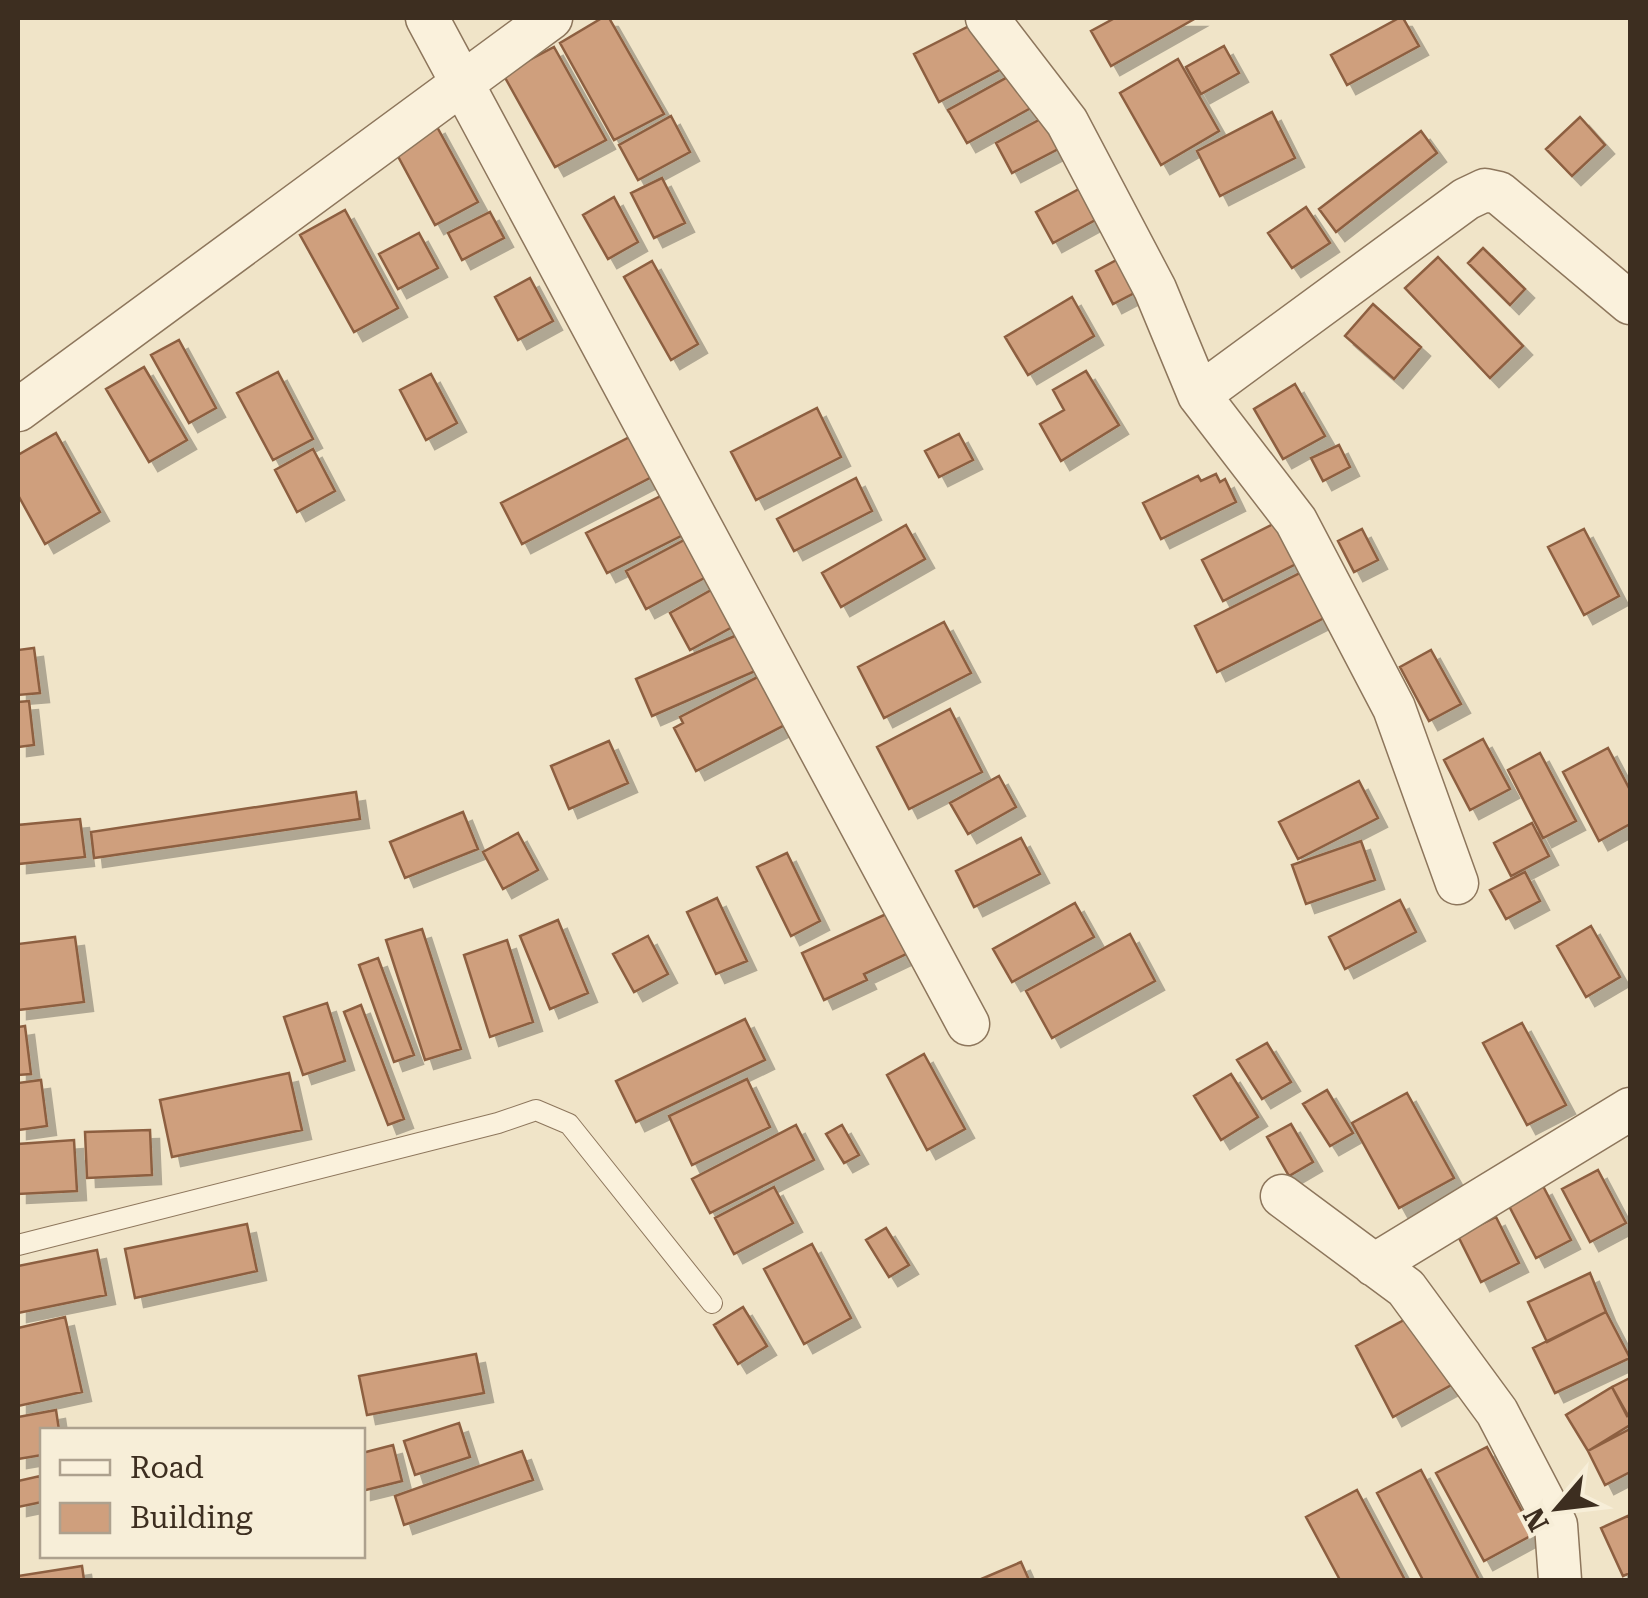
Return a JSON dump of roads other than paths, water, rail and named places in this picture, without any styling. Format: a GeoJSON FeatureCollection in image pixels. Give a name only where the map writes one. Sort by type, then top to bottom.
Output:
{"type":"FeatureCollection","features":[{"type":"Feature","properties":{"kind":"street"},"geometry":{"type":"LineString","coordinates":[[427,18],[968,1024]]}},
{"type":"Feature","properties":{"kind":"street"},"geometry":{"type":"LineString","coordinates":[[18,410],[551,18]]}},
{"type":"Feature","properties":{"kind":"street"},"geometry":{"type":"LineString","coordinates":[[986,18],[1067,122],[1155,289],[1199,394],[1296,521],[1394,708],[1457,884]]}},
{"type":"Feature","properties":{"kind":"street"},"geometry":{"type":"LineString","coordinates":[[1199,394],[1466,199],[1485,190],[1500,193],[1630,303]]}},
{"type":"Feature","properties":{"kind":"street"},"geometry":{"type":"LineString","coordinates":[[1374,1265],[1630,1108]]}},
{"type":"Feature","properties":{"kind":"street"},"geometry":{"type":"LineString","coordinates":[[1282,1196],[1406,1288],[1497,1412],[1556,1525],[1560,1580]]}},
{"type":"Feature","properties":{"kind":"lane"},"geometry":{"type":"LineString","coordinates":[[18,1245],[536,1110],[569,1124],[712,1303]]}}]}
